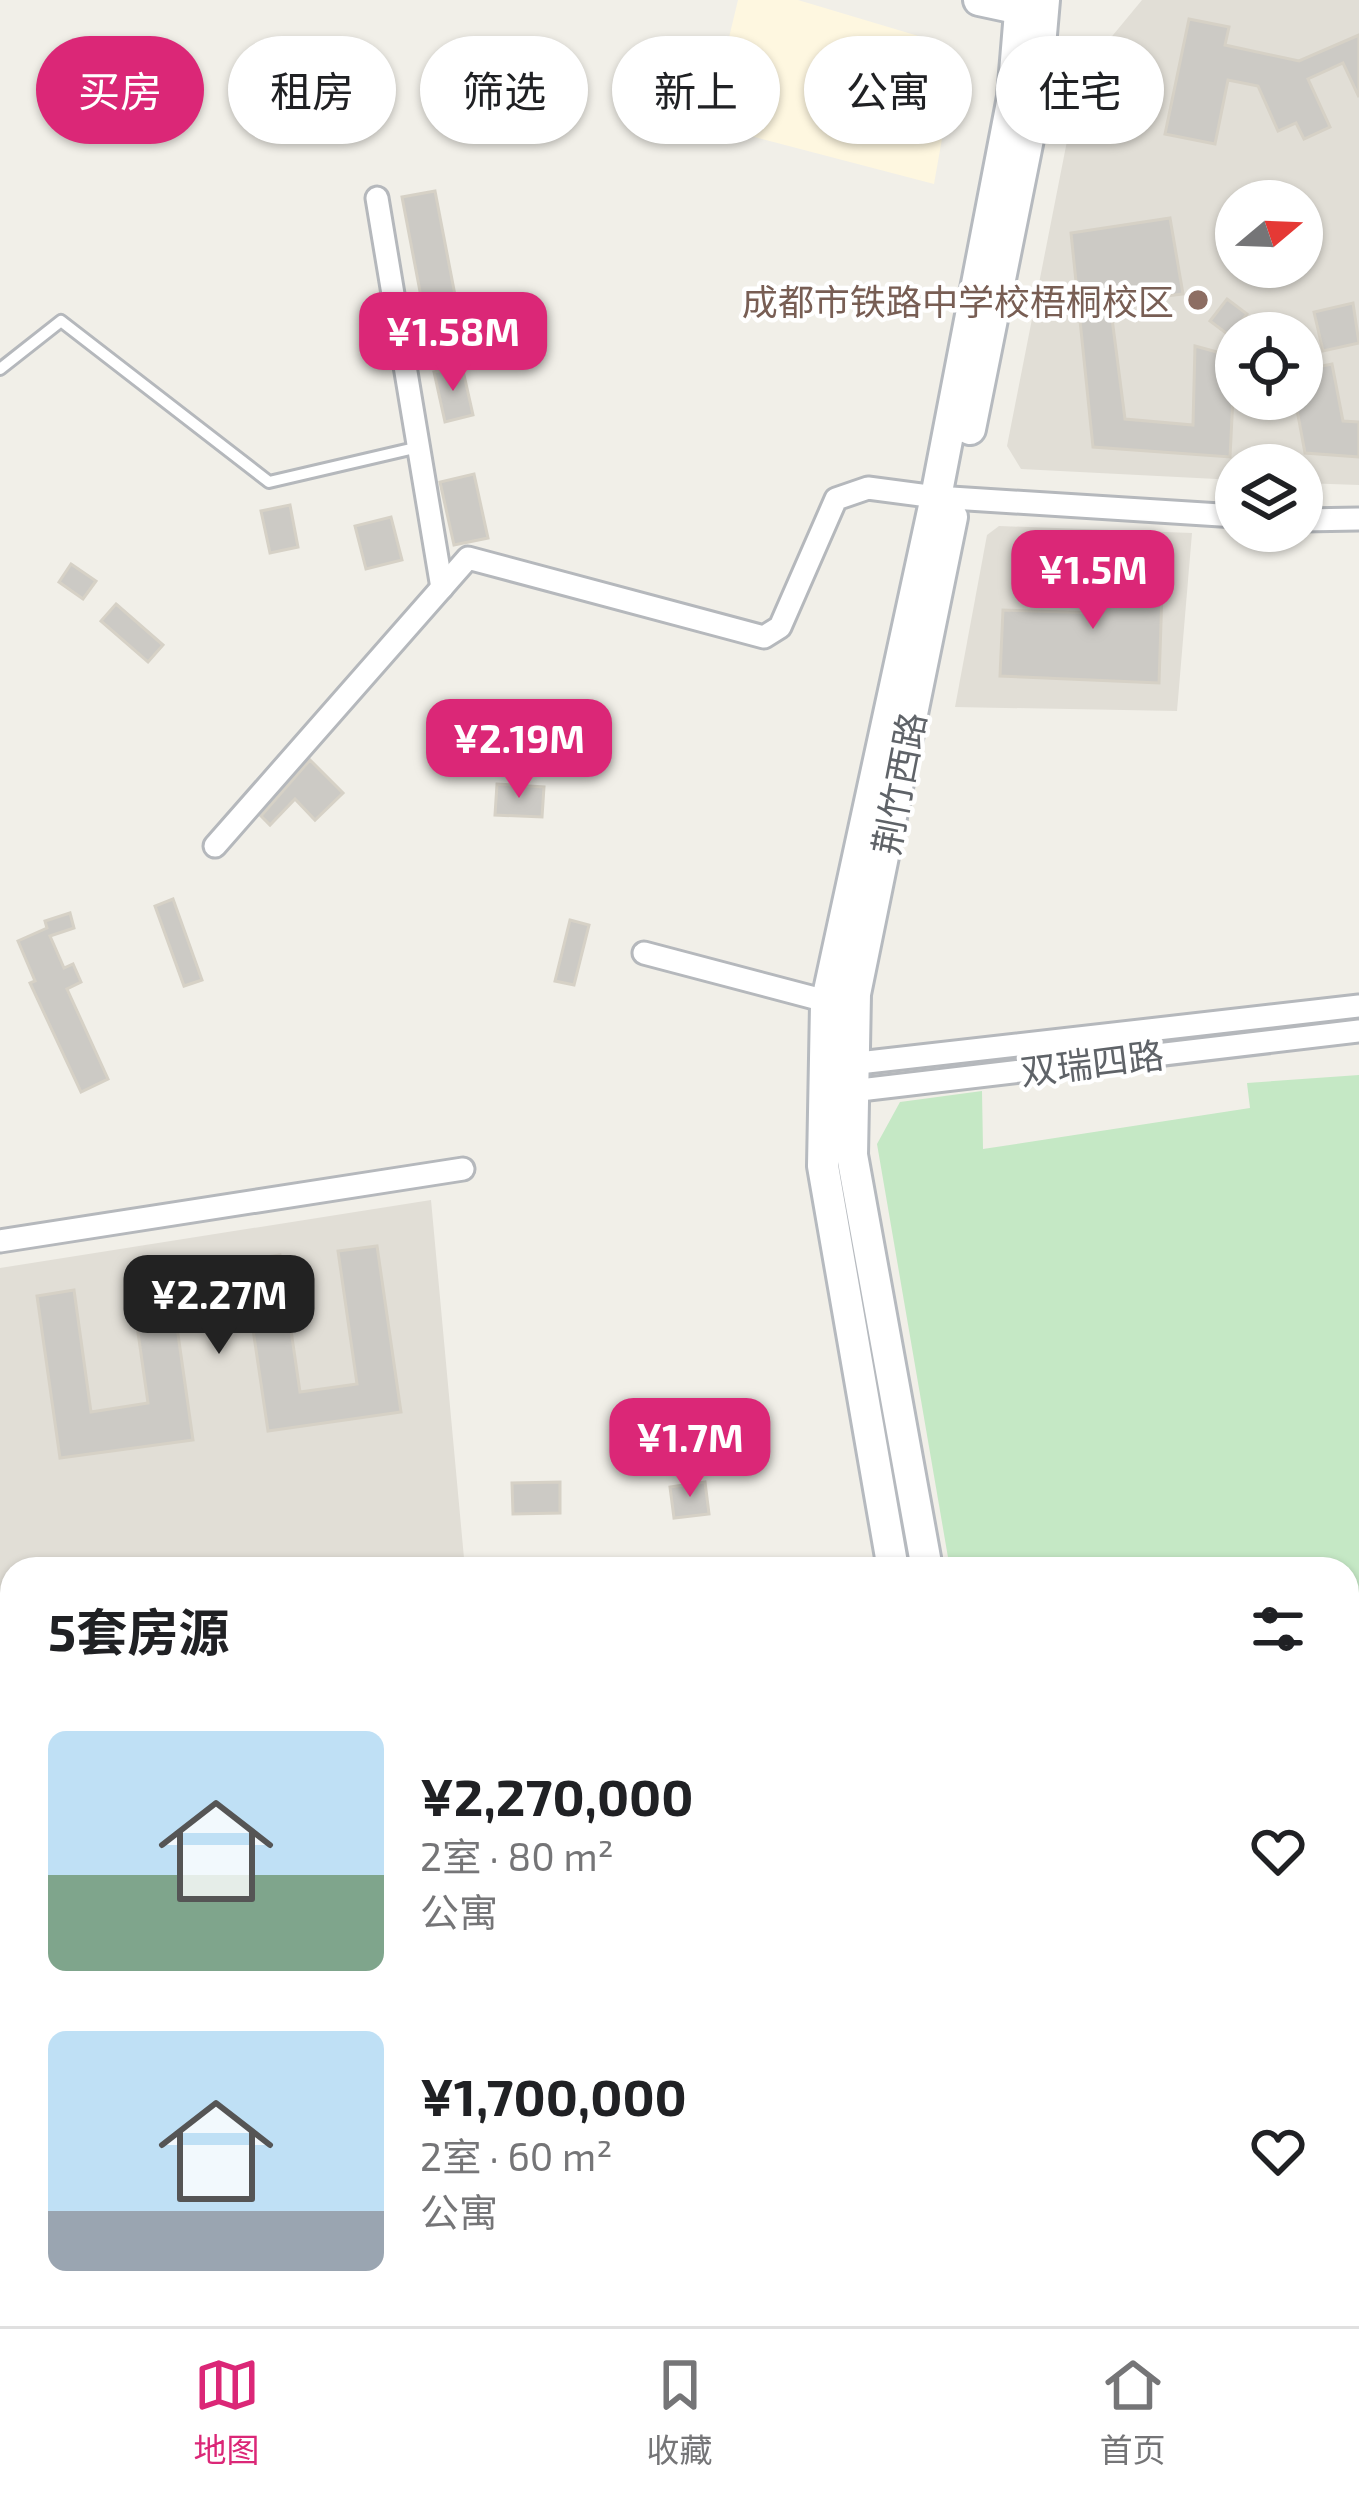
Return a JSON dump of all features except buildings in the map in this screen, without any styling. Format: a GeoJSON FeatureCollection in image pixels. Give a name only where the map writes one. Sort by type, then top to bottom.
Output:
{"type":"FeatureCollection","features":[{"type":"Feature","properties":{"kind":"main road"},"geometry":{"type":"LineString","coordinates":[[979,0],[1038,3]]}},
{"type":"Feature","properties":{"kind":"main road","name":"荆竹西路"},"geometry":{"type":"LineString","coordinates":[[891,1557],[823,1166],[946,498],[1013,97],[1038,3]]}},
{"type":"Feature","properties":{"kind":"main road","name":"荆竹西路"},"geometry":{"type":"LineString","coordinates":[[925,1557],[826,1001],[946,498]]}},
{"type":"Feature","properties":{"kind":"street"},"geometry":{"type":"LineString","coordinates":[[377,198],[442,588]]}},
{"type":"Feature","properties":{"kind":"street"},"geometry":{"type":"LineString","coordinates":[[215,846],[468,558],[764,637],[780,627],[836,499],[868,488],[946,498],[1215,515]]}},
{"type":"Feature","properties":{"kind":"street"},"geometry":{"type":"LineString","coordinates":[[1323,520],[1359,519]]}},
{"type":"Feature","properties":{"kind":"street"},"geometry":{"type":"LineString","coordinates":[[644,952],[826,1001]]}},
{"type":"Feature","properties":{"kind":"street","name":"双瑞四路"},"geometry":{"type":"LineString","coordinates":[[839,1078],[1359,1006]]}},
{"type":"Feature","properties":{"kind":"street","name":"双瑞四路"},"geometry":{"type":"LineString","coordinates":[[839,1078],[1359,1030]]}},
{"type":"Feature","properties":{"kind":"street"},"geometry":{"type":"LineString","coordinates":[[0,1241],[463,1169]]}},
{"type":"Feature","properties":{"kind":"lane"},"geometry":{"type":"LineString","coordinates":[[0,369],[61,321],[269,482],[418,447]]}},
{"type":"Feature","properties":{"kind":"shaded area"},"geometry":{"type":"Polygon","coordinates":[[[738,0],[798,0],[918,36],[804,36],[804,144],[941,144],[934,184],[780,144],[780,36],[729,36],[738,0]]]}},
{"type":"Feature","properties":{"kind":"shaded area","name":"成都市铁路中学校梧桐校区"},"geometry":{"type":"Polygon","coordinates":[[[1142,0],[1359,0],[1359,485],[1323,484],[1323,444],[1215,444],[1215,479],[1021,469],[1007,446],[1066,144],[1164,144],[1164,36],[1112,36],[1142,0]]]}},
{"type":"Feature","properties":{"kind":"shaded area"},"geometry":{"type":"Polygon","coordinates":[[[999,526],[1192,533],[1177,711],[955,707],[987,535],[999,526]]]}},
{"type":"Feature","properties":{"kind":"shaded area"},"geometry":{"type":"Polygon","coordinates":[[[431,1200],[464,1557],[0,1557],[0,1268],[431,1200]]]}},
{"type":"Feature","properties":{"kind":"green space"},"geometry":{"type":"Polygon","coordinates":[[[1359,1075],[1359,1557],[948,1557],[877,1144],[900,1102],[982,1091],[983,1149],[1250,1108],[1247,1083],[1359,1075]]]}},
{"type":"Feature","properties":{"kind":"place","name":"成都市铁路中学校梧桐校区"},"geometry":{"type":"Point","coordinates":[1198,300]}}]}
